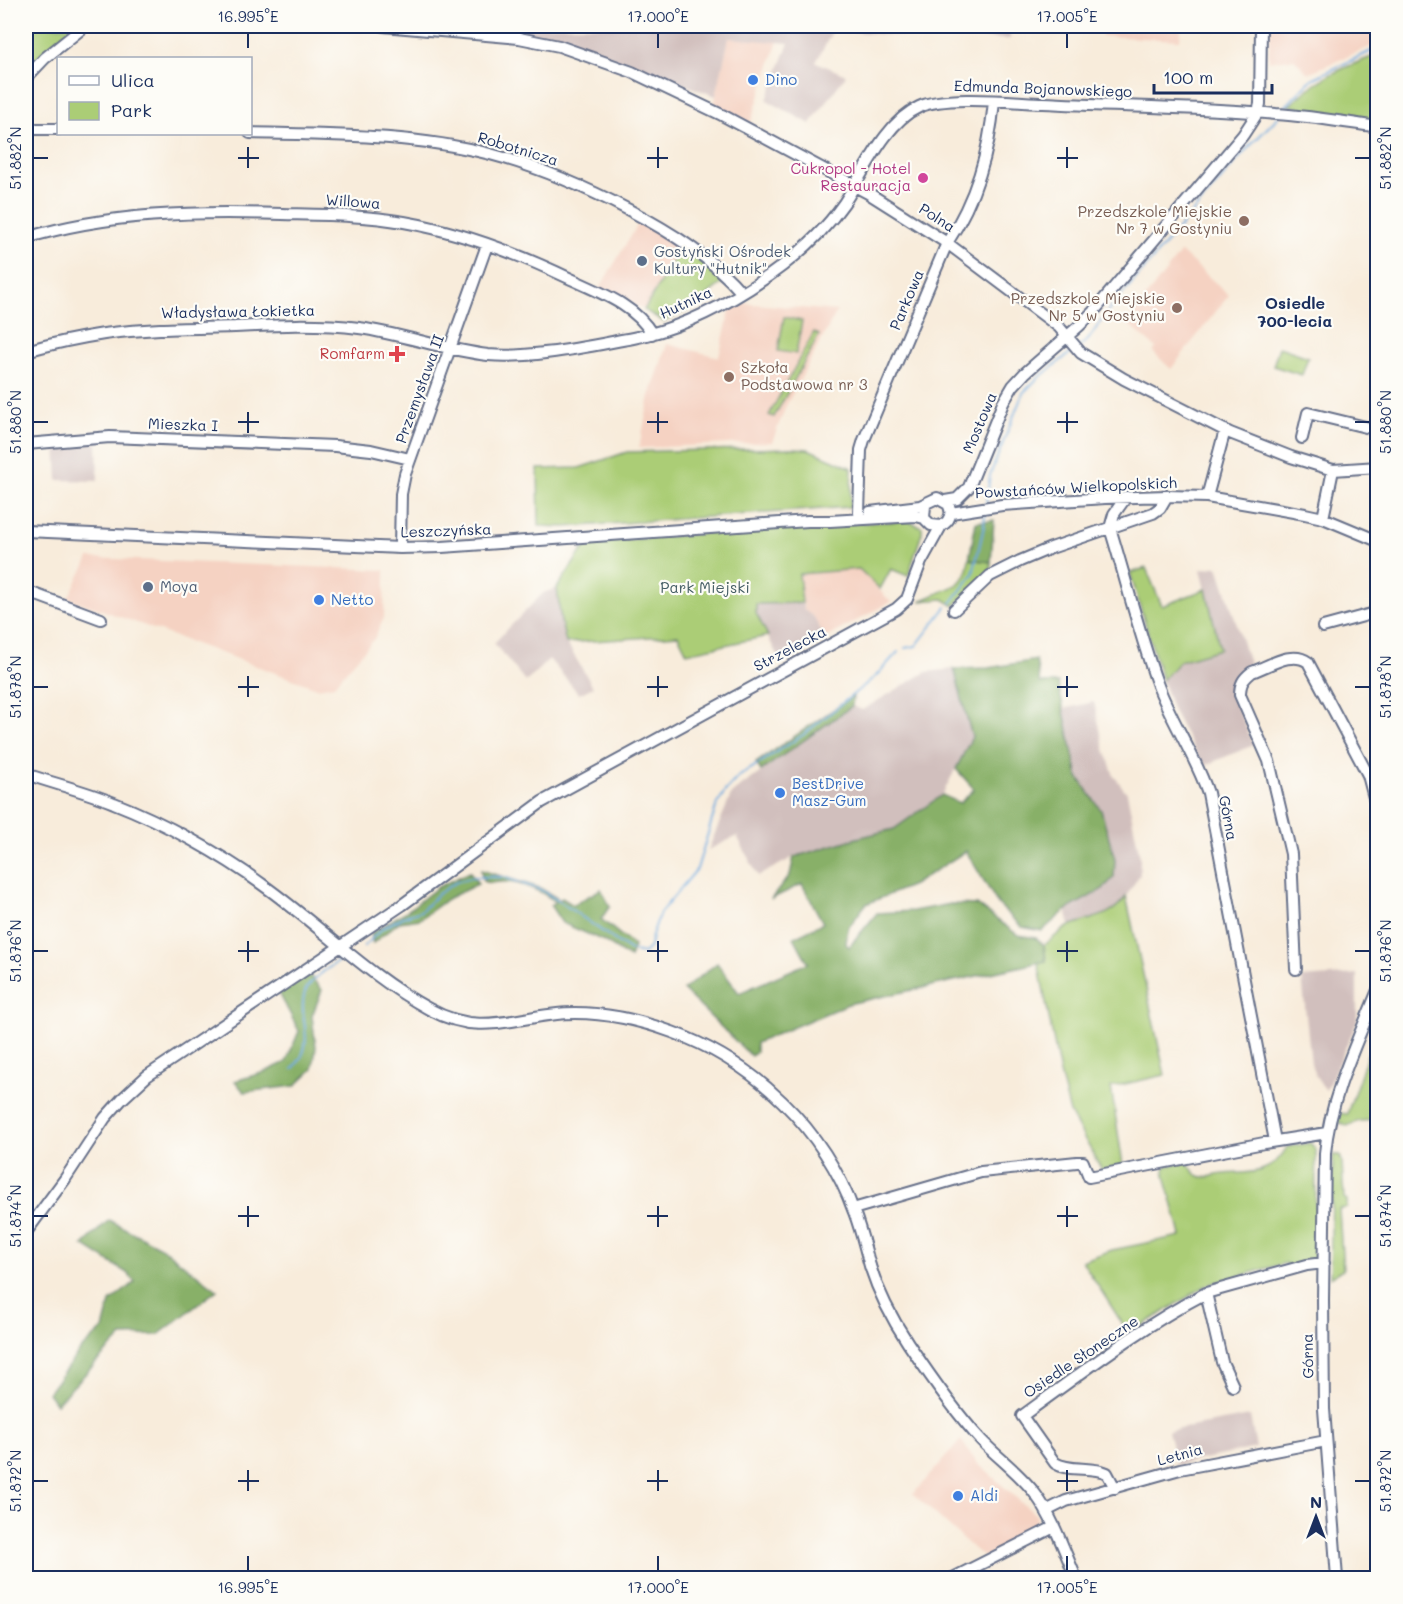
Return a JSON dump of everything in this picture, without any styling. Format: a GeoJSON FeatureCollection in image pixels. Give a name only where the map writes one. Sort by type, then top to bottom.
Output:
{"type":"FeatureCollection","features":[{"type":"Feature","properties":{"kind":"street"},"geometry":{"type":"LineString","coordinates":[[26,78],[45,58],[85,26]]}},
{"type":"Feature","properties":{"kind":"street","name":"Polna"},"geometry":{"type":"LineString","coordinates":[[383,26],[519,38],[559,46],[597,58],[676,92],[854,186],[947,243],[1059,327],[1081,353],[1124,379],[1225,430],[1291,457],[1333,470],[1377,466]]}},
{"type":"Feature","properties":{"kind":"street"},"geometry":{"type":"LineString","coordinates":[[1258,112],[1262,93],[1261,26]]}},
{"type":"Feature","properties":{"kind":"street","name":"Edmunda Bojanowskiego"},"geometry":{"type":"LineString","coordinates":[[854,186],[897,124],[918,107],[933,102],[994,102],[1258,112],[1377,127]]}},
{"type":"Feature","properties":{"kind":"street","name":"Parkowa"},"geometry":{"type":"LineString","coordinates":[[859,513],[861,450],[868,428],[947,243],[966,213],[980,178],[991,132],[994,102]]}},
{"type":"Feature","properties":{"kind":"street","name":"Mostowa"},"geometry":{"type":"LineString","coordinates":[[969,487],[1003,403],[1013,386],[1025,373],[1070,338],[1231,150],[1258,112]]}},
{"type":"Feature","properties":{"kind":"street"},"geometry":{"type":"LineString","coordinates":[[26,129],[57,129]]}},
{"type":"Feature","properties":{"kind":"street","name":"Robotnicza"},"geometry":{"type":"LineString","coordinates":[[252,133],[386,137],[491,154],[588,189],[679,238],[725,273],[742,293]]}},
{"type":"Feature","properties":{"kind":"street","name":"Hutnika"},"geometry":{"type":"LineString","coordinates":[[451,348],[492,355],[521,355],[652,334],[672,328],[742,293],[776,270],[816,237],[831,220],[854,186]]}},
{"type":"Feature","properties":{"kind":"street","name":"Willowa"},"geometry":{"type":"LineString","coordinates":[[26,238],[58,228],[93,222],[231,212],[312,214],[393,221],[434,229],[487,245],[555,271],[610,297],[637,315],[652,334]]}},
{"type":"Feature","properties":{"kind":"street","name":"Przemysława II"},"geometry":{"type":"LineString","coordinates":[[400,548],[401,494],[410,459],[487,245]]}},
{"type":"Feature","properties":{"kind":"street","name":"Władysława Łokietka"},"geometry":{"type":"LineString","coordinates":[[26,351],[103,334],[145,330],[281,325],[359,328],[451,348]]}},
{"type":"Feature","properties":{"kind":"street"},"geometry":{"type":"LineString","coordinates":[[1302,438],[1308,413],[1377,430]]}},
{"type":"Feature","properties":{"kind":"street"},"geometry":{"type":"LineString","coordinates":[[1207,497],[1225,430]]}},
{"type":"Feature","properties":{"kind":"street","name":"Mieszka I"},"geometry":{"type":"LineString","coordinates":[[26,444],[110,437],[335,446],[371,450],[410,459]]}},
{"type":"Feature","properties":{"kind":"street"},"geometry":{"type":"LineString","coordinates":[[1323,518],[1333,470]]}},
{"type":"Feature","properties":{"kind":"street"},"geometry":{"type":"LineString","coordinates":[[945,501],[951,513],[947,522],[941,526],[934,526],[926,520],[925,504],[932,499],[945,501],[957,499],[969,487]]}},
{"type":"Feature","properties":{"kind":"street"},"geometry":{"type":"LineString","coordinates":[[969,487],[969,500],[978,508]]}},
{"type":"Feature","properties":{"kind":"street"},"geometry":{"type":"LineString","coordinates":[[954,610],[990,576],[1051,548],[1153,513],[1160,508],[1167,496]]}},
{"type":"Feature","properties":{"kind":"street"},"geometry":{"type":"LineString","coordinates":[[1110,528],[1114,514],[1126,497]]}},
{"type":"Feature","properties":{"kind":"street","name":"Powstańców Wielkopolskich"},"geometry":{"type":"LineString","coordinates":[[951,513],[1002,505],[1105,498],[1207,497],[1280,508],[1323,518],[1377,541]]}},
{"type":"Feature","properties":{"kind":"street"},"geometry":{"type":"LineString","coordinates":[[1105,498],[1114,514]]}},
{"type":"Feature","properties":{"kind":"street","name":"Leszczyńska"},"geometry":{"type":"LineString","coordinates":[[26,531],[400,548],[489,544],[808,520],[925,504]]}},
{"type":"Feature","properties":{"kind":"street","name":"Leszczyńska"},"geometry":{"type":"LineString","coordinates":[[808,520],[830,521],[916,516],[926,520]]}},
{"type":"Feature","properties":{"kind":"street","name":"Strzelecka"},"geometry":{"type":"LineString","coordinates":[[26,1232],[113,1108],[163,1065],[402,905],[542,802],[896,609],[908,599],[921,562],[928,536],[926,520]]}},
{"type":"Feature","properties":{"kind":"street","name":"Strzelecka"},"geometry":{"type":"LineString","coordinates":[[921,562],[941,526]]}},
{"type":"Feature","properties":{"kind":"street","name":"Górna"},"geometry":{"type":"LineString","coordinates":[[1110,528],[1157,683],[1208,793],[1275,1141]]}},
{"type":"Feature","properties":{"kind":"street"},"geometry":{"type":"LineString","coordinates":[[26,591],[100,619]]}},
{"type":"Feature","properties":{"kind":"street"},"geometry":{"type":"LineString","coordinates":[[1323,627],[1371,614],[1377,608]]}},
{"type":"Feature","properties":{"kind":"street"},"geometry":{"type":"LineString","coordinates":[[1296,969],[1291,854],[1269,761],[1240,695],[1240,687],[1247,676],[1291,657],[1303,658],[1308,663],[1368,775],[1377,813]]}},
{"type":"Feature","properties":{"kind":"street"},"geometry":{"type":"LineString","coordinates":[[26,774],[105,799],[171,831],[255,879],[309,919],[340,946],[426,1008],[452,1019],[494,1024],[566,1013],[598,1014],[660,1028],[703,1045],[740,1066],[775,1094],[805,1126],[830,1162],[853,1209],[878,1288],[906,1340],[974,1432],[1026,1484],[1046,1510],[1076,1578]]}},
{"type":"Feature","properties":{"kind":"street","name":"Górna"},"geometry":{"type":"LineString","coordinates":[[1337,1578],[1326,1441],[1323,1365],[1327,1133],[1348,1064],[1377,990]]}},
{"type":"Feature","properties":{"kind":"street"},"geometry":{"type":"LineString","coordinates":[[853,1209],[962,1177],[1003,1169],[1083,1162],[1089,1177],[1327,1133]]}},
{"type":"Feature","properties":{"kind":"street","name":"Osiedle Słoneczne"},"geometry":{"type":"LineString","coordinates":[[1115,1488],[1107,1473],[1099,1469],[1060,1467],[1022,1416],[1179,1308],[1206,1293],[1307,1265],[1324,1263]]}},
{"type":"Feature","properties":{"kind":"street"},"geometry":{"type":"LineString","coordinates":[[1206,1293],[1222,1362],[1233,1386]]}},
{"type":"Feature","properties":{"kind":"street","name":"Letnia"},"geometry":{"type":"LineString","coordinates":[[1046,1510],[1066,1501],[1180,1469],[1326,1441]]}},
{"type":"Feature","properties":{"kind":"street"},"geometry":{"type":"LineString","coordinates":[[953,1578],[1054,1527]]}},
{"type":"Feature","properties":{"kind":"shaded area"},"geometry":{"type":"Polygon","coordinates":[[[523,26],[1010,26],[1010,39],[902,36],[833,30],[816,62],[846,75],[810,124],[767,100],[789,43],[729,38],[716,96],[620,62],[521,32],[523,26]]]}},
{"type":"Feature","properties":{"kind":"shaded area"},"geometry":{"type":"Polygon","coordinates":[[[1102,26],[1181,26],[1180,40],[1102,36],[1102,26]]]}},
{"type":"Feature","properties":{"kind":"shaded area"},"geometry":{"type":"Polygon","coordinates":[[[1270,26],[1377,26],[1377,44],[1308,73],[1294,59],[1269,61],[1270,26]]]}},
{"type":"Feature","properties":{"kind":"shaded area"},"geometry":{"type":"Polygon","coordinates":[[[729,38],[778,41],[750,124],[714,105],[729,38]]]}},
{"type":"Feature","properties":{"kind":"shaded area"},"geometry":{"type":"Polygon","coordinates":[[[640,221],[682,246],[644,309],[599,289],[640,221]]]}},
{"type":"Feature","properties":{"kind":"shaded area","name":"Przedszkole Miejskie Nr 5 w Gostyniu"},"geometry":{"type":"Polygon","coordinates":[[[1181,252],[1229,295],[1171,369],[1153,352],[1156,348],[1126,322],[1181,252]]]}},
{"type":"Feature","properties":{"kind":"shaded area","name":"Szkoła Podstawowa nr 3"},"geometry":{"type":"Polygon","coordinates":[[[741,303],[837,311],[786,406],[772,442],[639,448],[650,396],[667,344],[719,357],[730,310],[741,303]]]}},
{"type":"Feature","properties":{"kind":"shaded area"},"geometry":{"type":"Polygon","coordinates":[[[97,442],[98,481],[58,480],[56,444],[97,442]]]}},
{"type":"Feature","properties":{"kind":"shaded area"},"geometry":{"type":"Polygon","coordinates":[[[89,558],[385,570],[384,618],[374,639],[334,685],[317,688],[68,598],[89,558]]]}},
{"type":"Feature","properties":{"kind":"shaded area"},"geometry":{"type":"Polygon","coordinates":[[[1218,566],[1249,663],[1237,673],[1232,696],[1254,745],[1203,766],[1173,711],[1162,680],[1180,661],[1220,649],[1201,569],[1218,566]]]}},
{"type":"Feature","properties":{"kind":"shaded area"},"geometry":{"type":"Polygon","coordinates":[[[859,569],[891,602],[825,638],[814,617],[804,610],[799,575],[859,569]]]}},
{"type":"Feature","properties":{"kind":"shaded area"},"geometry":{"type":"Polygon","coordinates":[[[557,588],[566,642],[593,687],[579,694],[549,659],[526,682],[494,643],[543,593],[557,588]]]}},
{"type":"Feature","properties":{"kind":"shaded area"},"geometry":{"type":"Polygon","coordinates":[[[802,603],[804,610],[814,617],[825,638],[781,663],[756,613],[756,604],[802,603]]]}},
{"type":"Feature","properties":{"kind":"shaded area"},"geometry":{"type":"Polygon","coordinates":[[[954,669],[972,737],[942,795],[894,829],[794,857],[758,876],[737,836],[708,850],[732,793],[852,706],[862,710],[926,672],[954,669]]]}},
{"type":"Feature","properties":{"kind":"shaded area"},"geometry":{"type":"Polygon","coordinates":[[[1094,702],[1104,747],[1114,776],[1127,793],[1140,857],[1140,874],[1121,905],[1095,919],[1070,926],[1066,910],[1103,889],[1101,810],[1079,777],[1063,709],[1094,702]]]}},
{"type":"Feature","properties":{"kind":"shaded area"},"geometry":{"type":"Polygon","coordinates":[[[1357,974],[1357,1022],[1326,1090],[1315,1076],[1311,1063],[1302,978],[1357,974]]]}},
{"type":"Feature","properties":{"kind":"shaded area"},"geometry":{"type":"Polygon","coordinates":[[[1250,1416],[1256,1448],[1176,1465],[1168,1431],[1250,1416]]]}},
{"type":"Feature","properties":{"kind":"shaded area"},"geometry":{"type":"Polygon","coordinates":[[[961,1440],[977,1463],[1037,1516],[1035,1525],[1037,1529],[984,1558],[913,1494],[961,1440]]]}},
{"type":"Feature","properties":{"kind":"green space"},"geometry":{"type":"Polygon","coordinates":[[[26,26],[75,26],[53,43],[26,70],[26,26]]]}},
{"type":"Feature","properties":{"kind":"green space"},"geometry":{"type":"Polygon","coordinates":[[[1377,55],[1377,112],[1371,120],[1289,106],[1330,75],[1377,55]]]}},
{"type":"Feature","properties":{"kind":"green space"},"geometry":{"type":"Polygon","coordinates":[[[682,246],[725,281],[707,295],[708,299],[664,322],[644,310],[682,246]]]}},
{"type":"Feature","properties":{"kind":"green space"},"geometry":{"type":"Polygon","coordinates":[[[784,317],[802,321],[796,354],[778,351],[784,317]]]}},
{"type":"Feature","properties":{"kind":"green space"},"geometry":{"type":"Polygon","coordinates":[[[814,332],[819,335],[774,417],[769,415],[814,332]]]}},
{"type":"Feature","properties":{"kind":"green space"},"geometry":{"type":"Polygon","coordinates":[[[1279,347],[1308,357],[1302,375],[1273,366],[1279,347]]]}},
{"type":"Feature","properties":{"kind":"green space"},"geometry":{"type":"Polygon","coordinates":[[[808,449],[852,468],[850,507],[565,527],[539,526],[538,469],[579,468],[627,452],[808,449]]]}},
{"type":"Feature","properties":{"kind":"green space"},"geometry":{"type":"Polygon","coordinates":[[[994,520],[991,562],[969,559],[976,522],[994,520]]]}},
{"type":"Feature","properties":{"kind":"green space","name":"Park Miejski"},"geometry":{"type":"Polygon","coordinates":[[[908,521],[922,527],[922,533],[908,576],[891,569],[880,589],[859,569],[799,574],[802,603],[756,604],[756,613],[768,636],[687,653],[678,635],[566,643],[557,588],[587,543],[809,525],[908,521]]]}},
{"type":"Feature","properties":{"kind":"green space"},"geometry":{"type":"Polygon","coordinates":[[[969,559],[991,562],[991,569],[954,606],[943,599],[920,601],[957,585],[966,575],[969,559]]]}},
{"type":"Feature","properties":{"kind":"green space"},"geometry":{"type":"Polygon","coordinates":[[[1146,568],[1162,606],[1206,589],[1220,649],[1180,661],[1162,680],[1130,573],[1146,568]]]}},
{"type":"Feature","properties":{"kind":"green space"},"geometry":{"type":"Polygon","coordinates":[[[1036,660],[1040,683],[1058,683],[1078,777],[1101,810],[1115,859],[1114,877],[1103,889],[1066,910],[1042,931],[1022,927],[998,904],[966,851],[913,885],[866,904],[848,928],[846,944],[849,947],[877,913],[913,911],[951,904],[977,905],[1018,935],[1036,938],[1044,945],[1046,961],[848,1004],[756,1043],[756,1052],[751,1056],[683,990],[717,963],[739,993],[808,963],[794,937],[823,923],[802,884],[771,899],[790,875],[794,857],[894,829],[942,795],[960,803],[974,789],[956,769],[972,737],[954,669],[988,668],[1036,660]]]}},
{"type":"Feature","properties":{"kind":"green space"},"geometry":{"type":"Polygon","coordinates":[[[853,696],[852,706],[761,771],[756,763],[853,696]]]}},
{"type":"Feature","properties":{"kind":"green space"},"geometry":{"type":"Polygon","coordinates":[[[481,870],[540,888],[573,905],[601,889],[610,906],[601,919],[634,946],[630,958],[604,941],[562,923],[550,905],[555,902],[546,895],[512,882],[483,881],[481,870]]]}},
{"type":"Feature","properties":{"kind":"green space"},"geometry":{"type":"Polygon","coordinates":[[[470,872],[478,884],[449,898],[420,919],[399,922],[373,943],[371,933],[407,911],[438,887],[470,872]]]}},
{"type":"Feature","properties":{"kind":"green space"},"geometry":{"type":"Polygon","coordinates":[[[1126,896],[1165,1075],[1111,1087],[1123,1165],[1102,1170],[1070,1113],[1038,962],[1046,961],[1044,945],[1061,932],[1072,925],[1109,912],[1126,896]]]}},
{"type":"Feature","properties":{"kind":"green space"},"geometry":{"type":"Polygon","coordinates":[[[309,975],[322,990],[312,1016],[316,1047],[313,1069],[295,1086],[244,1092],[235,1081],[265,1072],[286,1062],[299,1031],[279,993],[309,975]]]}},
{"type":"Feature","properties":{"kind":"green space"},"geometry":{"type":"Polygon","coordinates":[[[1377,1027],[1377,1120],[1359,1121],[1347,1126],[1338,1122],[1341,1113],[1347,1114],[1377,1027]]]}},
{"type":"Feature","properties":{"kind":"green space"},"geometry":{"type":"Polygon","coordinates":[[[1310,1143],[1316,1149],[1315,1260],[1288,1268],[1286,1263],[1207,1285],[1129,1334],[1082,1261],[1112,1250],[1181,1236],[1164,1169],[1166,1166],[1187,1162],[1195,1173],[1203,1177],[1253,1172],[1271,1165],[1287,1147],[1310,1143]]]}},
{"type":"Feature","properties":{"kind":"green space"},"geometry":{"type":"Polygon","coordinates":[[[1333,1155],[1340,1155],[1342,1162],[1344,1198],[1347,1200],[1347,1208],[1339,1209],[1343,1270],[1330,1277],[1333,1155]]]}},
{"type":"Feature","properties":{"kind":"green space"},"geometry":{"type":"Polygon","coordinates":[[[109,1220],[162,1248],[217,1290],[158,1335],[122,1336],[56,1404],[48,1393],[81,1349],[103,1329],[110,1302],[135,1282],[127,1273],[83,1245],[109,1220]]]}},
{"type":"Feature","properties":{"kind":"waterway"},"geometry":{"type":"LineString","coordinates":[[1282,110],[1312,79],[1378,48]]}},
{"type":"Feature","properties":{"kind":"waterway"},"geometry":{"type":"LineString","coordinates":[[1080,346],[1088,340],[1108,311],[1246,150],[1278,117]]}},
{"type":"Feature","properties":{"kind":"waterway"},"geometry":{"type":"LineString","coordinates":[[986,504],[990,475],[1023,393],[1073,351]]}},
{"type":"Feature","properties":{"kind":"waterway"},"geometry":{"type":"LineString","coordinates":[[951,603],[973,574],[984,526],[985,510]]}},
{"type":"Feature","properties":{"kind":"waterway"},"geometry":{"type":"LineString","coordinates":[[905,648],[916,646],[946,607]]}},
{"type":"Feature","properties":{"kind":"waterway"},"geometry":{"type":"LineString","coordinates":[[364,946],[383,928],[403,917],[421,911],[438,894],[456,882],[475,877],[503,877],[541,890],[629,950],[644,953],[650,947],[660,913],[697,869],[716,807],[725,791],[738,777],[803,735],[876,676],[898,652]]}},
{"type":"Feature","properties":{"kind":"waterway"},"geometry":{"type":"LineString","coordinates":[[293,1069],[305,1046],[303,999],[307,987],[315,978],[340,960]]}},
{"type":"Feature","properties":{"kind":"place","name":"Dino"},"geometry":{"type":"Point","coordinates":[753,80]}},
{"type":"Feature","properties":{"kind":"place","name":"Cukropol - Hotel Restauracja"},"geometry":{"type":"Point","coordinates":[923,178]}},
{"type":"Feature","properties":{"kind":"place","name":"Przedszkole Miejskie Nr 7 w Gostyniu"},"geometry":{"type":"Point","coordinates":[1244,221]}},
{"type":"Feature","properties":{"kind":"place","name":"Gostyński Ośrodek Kultury \"Hutnik\""},"geometry":{"type":"Point","coordinates":[642,261]}},
{"type":"Feature","properties":{"kind":"place","name":"Przedszkole Miejskie Nr 5 w Gostyniu"},"geometry":{"type":"Point","coordinates":[1177,308]}},
{"type":"Feature","properties":{"kind":"place","name":"Romfarm"},"geometry":{"type":"Point","coordinates":[397,354]}},
{"type":"Feature","properties":{"kind":"place","name":"Szkoła Podstawowa nr 3"},"geometry":{"type":"Point","coordinates":[729,377]}},
{"type":"Feature","properties":{"kind":"place","name":"Moya"},"geometry":{"type":"Point","coordinates":[148,587]}},
{"type":"Feature","properties":{"kind":"place","name":"Netto"},"geometry":{"type":"Point","coordinates":[319,600]}},
{"type":"Feature","properties":{"kind":"place","name":"BestDrive Masz-Gum"},"geometry":{"type":"Point","coordinates":[780,793]}},
{"type":"Feature","properties":{"kind":"place","name":"Aldi"},"geometry":{"type":"Point","coordinates":[958,1496]}},
{"type":"Feature","properties":{"kind":"district","name":"Osiedle 700-lecia"},"geometry":{"type":"Point","coordinates":[1295,312]}}]}
